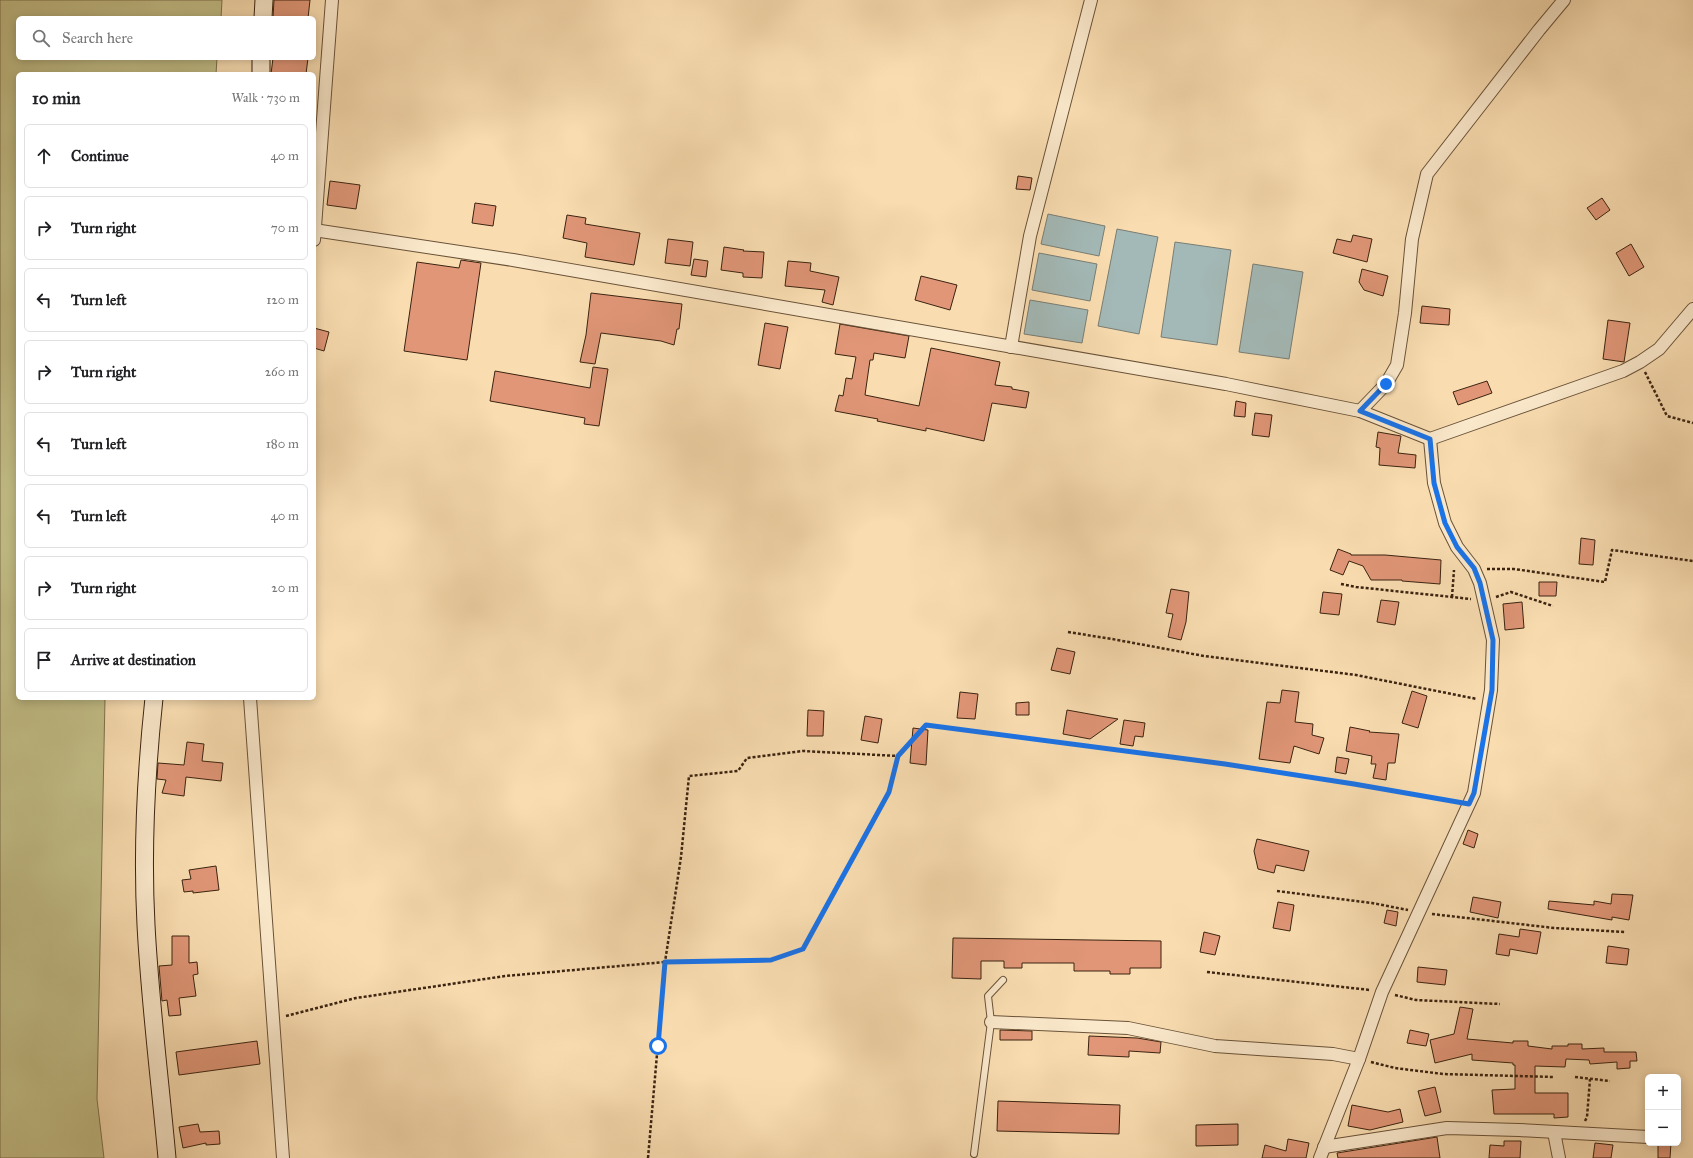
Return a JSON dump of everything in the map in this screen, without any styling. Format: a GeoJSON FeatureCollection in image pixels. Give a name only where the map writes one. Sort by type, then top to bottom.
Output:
{"type":"FeatureCollection","features":[{"type":"Feature","properties":{"kind":"main road"},"geometry":{"type":"LineString","coordinates":[[263,16],[264,0]]}},
{"type":"Feature","properties":{"kind":"main road"},"geometry":{"type":"LineString","coordinates":[[260,72],[261,60]]}},
{"type":"Feature","properties":{"kind":"main road"},"geometry":{"type":"LineString","coordinates":[[154,700],[147,771],[144,863],[150,982],[167,1158]]}},
{"type":"Feature","properties":{"kind":"street"},"geometry":{"type":"LineString","coordinates":[[316,219],[332,0]]}},
{"type":"Feature","properties":{"kind":"street"},"geometry":{"type":"LineString","coordinates":[[1011,347],[1030,236],[1091,0]]}},
{"type":"Feature","properties":{"kind":"street"},"geometry":{"type":"LineString","coordinates":[[1360,411],[1386,384],[1397,365],[1405,312],[1412,239],[1427,174],[1564,0]]}},
{"type":"Feature","properties":{"kind":"street"},"geometry":{"type":"LineString","coordinates":[[316,233],[513,260],[1226,384],[1360,411],[1430,439],[1623,371],[1659,349],[1693,309]]}},
{"type":"Feature","properties":{"kind":"street"},"geometry":{"type":"LineString","coordinates":[[1322,1153],[1359,1059],[1382,992],[1474,793],[1492,690],[1493,640],[1480,583],[1474,568],[1457,547],[1445,523],[1434,483],[1430,439]]}},
{"type":"Feature","properties":{"kind":"street"},"geometry":{"type":"LineString","coordinates":[[250,700],[283,1158]]}},
{"type":"Feature","properties":{"kind":"street"},"geometry":{"type":"LineString","coordinates":[[991,1022],[1128,1028],[1215,1046],[1333,1054],[1359,1059]]}},
{"type":"Feature","properties":{"kind":"street"},"geometry":{"type":"LineString","coordinates":[[1322,1153],[1447,1128],[1645,1137]]}},
{"type":"Feature","properties":{"kind":"street"},"geometry":{"type":"LineString","coordinates":[[1554,1132],[1559,1158]]}},
{"type":"Feature","properties":{"kind":"lane"},"geometry":{"type":"LineString","coordinates":[[974,1154],[991,1022],[988,996],[1003,980]]}},
{"type":"Feature","properties":{"kind":"path"},"geometry":{"type":"LineString","coordinates":[[1640,362],[1667,416],[1693,423]]}},
{"type":"Feature","properties":{"kind":"path"},"geometry":{"type":"LineString","coordinates":[[1474,568],[1514,569],[1605,582],[1612,550],[1693,560]]}},
{"type":"Feature","properties":{"kind":"path"},"geometry":{"type":"LineString","coordinates":[[1452,597],[1454,570]]}},
{"type":"Feature","properties":{"kind":"path"},"geometry":{"type":"LineString","coordinates":[[1341,584],[1356,587],[1484,600],[1511,592],[1553,606]]}},
{"type":"Feature","properties":{"kind":"path"},"geometry":{"type":"LineString","coordinates":[[1068,632],[1204,656],[1356,675],[1490,701]]}},
{"type":"Feature","properties":{"kind":"path"},"geometry":{"type":"LineString","coordinates":[[272,1019],[356,998],[504,976],[665,962],[771,960],[803,949],[889,792],[898,756],[926,725],[1232,765],[1469,804]]}},
{"type":"Feature","properties":{"kind":"path"},"geometry":{"type":"LineString","coordinates":[[648,1158],[665,962],[681,857],[689,776],[738,771],[747,758],[803,751],[898,756]]}},
{"type":"Feature","properties":{"kind":"path"},"geometry":{"type":"LineString","coordinates":[[1277,892],[1372,904],[1419,912],[1554,928],[1625,932]]}},
{"type":"Feature","properties":{"kind":"path"},"geometry":{"type":"LineString","coordinates":[[1208,972],[1382,992],[1416,1000],[1500,1004]]}},
{"type":"Feature","properties":{"kind":"path"},"geometry":{"type":"LineString","coordinates":[[1359,1059],[1395,1068],[1443,1074],[1554,1077]]}},
{"type":"Feature","properties":{"kind":"path"},"geometry":{"type":"LineString","coordinates":[[1575,1077],[1610,1080]]}},
{"type":"Feature","properties":{"kind":"path"},"geometry":{"type":"LineString","coordinates":[[1577,1134],[1587,1117],[1590,1079]]}},
{"type":"Feature","properties":{"kind":"shaded area"},"geometry":{"type":"Polygon","coordinates":[[[0,0],[222,0],[221,16],[16,16],[16,60],[217,60],[216,72],[16,72],[16,700],[105,700],[97,1099],[104,1158],[0,1158],[0,0]]]}},
{"type":"Feature","properties":{"kind":"water"},"geometry":{"type":"Polygon","coordinates":[[[1048,214],[1105,226],[1099,256],[1041,244],[1048,214]]]}},
{"type":"Feature","properties":{"kind":"water"},"geometry":{"type":"Polygon","coordinates":[[[1117,229],[1158,237],[1139,334],[1098,326],[1117,229]]]}},
{"type":"Feature","properties":{"kind":"water"},"geometry":{"type":"Polygon","coordinates":[[[1175,242],[1231,250],[1217,345],[1161,337],[1175,242]]]}},
{"type":"Feature","properties":{"kind":"water"},"geometry":{"type":"Polygon","coordinates":[[[1039,253],[1097,264],[1090,301],[1032,290],[1039,253]]]}},
{"type":"Feature","properties":{"kind":"water"},"geometry":{"type":"Polygon","coordinates":[[[1253,264],[1303,272],[1289,359],[1239,352],[1253,264]]]}},
{"type":"Feature","properties":{"kind":"water"},"geometry":{"type":"Polygon","coordinates":[[[1030,300],[1088,310],[1082,343],[1024,334],[1030,300]]]}},
{"type":"Feature","properties":{"kind":"building"},"geometry":{"type":"Polygon","coordinates":[[[274,0],[310,0],[308,16],[273,16],[274,0]]]}},
{"type":"Feature","properties":{"kind":"building"},"geometry":{"type":"Polygon","coordinates":[[[273,60],[308,60],[306,72],[271,72],[273,60]]]}},
{"type":"Feature","properties":{"kind":"building"},"geometry":{"type":"Polygon","coordinates":[[[1018,176],[1032,178],[1030,190],[1016,189],[1018,176]]]}},
{"type":"Feature","properties":{"kind":"building"},"geometry":{"type":"Polygon","coordinates":[[[330,181],[360,185],[356,209],[327,205],[330,181]]]}},
{"type":"Feature","properties":{"kind":"building"},"geometry":{"type":"Polygon","coordinates":[[[1602,198],[1610,210],[1596,220],[1587,208],[1602,198]]]}},
{"type":"Feature","properties":{"kind":"building"},"geometry":{"type":"Polygon","coordinates":[[[475,203],[496,206],[493,226],[472,223],[475,203]]]}},
{"type":"Feature","properties":{"kind":"building"},"geometry":{"type":"Polygon","coordinates":[[[567,215],[586,218],[585,224],[640,233],[634,265],[585,257],[587,243],[563,238],[567,215]]]}},
{"type":"Feature","properties":{"kind":"building"},"geometry":{"type":"Polygon","coordinates":[[[1353,235],[1372,239],[1367,262],[1333,253],[1337,239],[1351,242],[1353,235]]]}},
{"type":"Feature","properties":{"kind":"building"},"geometry":{"type":"Polygon","coordinates":[[[668,239],[693,242],[690,266],[665,263],[668,239]]]}},
{"type":"Feature","properties":{"kind":"building"},"geometry":{"type":"Polygon","coordinates":[[[1631,244],[1644,267],[1629,276],[1616,253],[1631,244]]]}},
{"type":"Feature","properties":{"kind":"building"},"geometry":{"type":"Polygon","coordinates":[[[724,247],[744,250],[743,251],[764,252],[762,278],[743,277],[743,273],[721,270],[724,247]]]}},
{"type":"Feature","properties":{"kind":"building"},"geometry":{"type":"Polygon","coordinates":[[[694,259],[708,261],[706,277],[691,275],[694,259]]]}},
{"type":"Feature","properties":{"kind":"building"},"geometry":{"type":"Polygon","coordinates":[[[461,260],[481,263],[467,360],[404,351],[417,262],[459,268],[461,260]]]}},
{"type":"Feature","properties":{"kind":"building"},"geometry":{"type":"Polygon","coordinates":[[[788,261],[811,263],[810,271],[839,277],[833,305],[822,302],[825,290],[785,286],[788,261]]]}},
{"type":"Feature","properties":{"kind":"building"},"geometry":{"type":"Polygon","coordinates":[[[1362,269],[1388,276],[1383,296],[1364,290],[1359,282],[1362,269]]]}},
{"type":"Feature","properties":{"kind":"building"},"geometry":{"type":"Polygon","coordinates":[[[921,276],[957,285],[950,310],[915,300],[921,276]]]}},
{"type":"Feature","properties":{"kind":"building"},"geometry":{"type":"Polygon","coordinates":[[[591,293],[682,304],[679,329],[677,329],[674,345],[661,341],[601,333],[595,364],[580,362],[586,335],[591,293]]]}},
{"type":"Feature","properties":{"kind":"building"},"geometry":{"type":"Polygon","coordinates":[[[1422,306],[1450,309],[1449,325],[1420,323],[1422,306]]]}},
{"type":"Feature","properties":{"kind":"building"},"geometry":{"type":"Polygon","coordinates":[[[1608,320],[1630,323],[1624,362],[1603,359],[1608,320]]]}},
{"type":"Feature","properties":{"kind":"building"},"geometry":{"type":"Polygon","coordinates":[[[765,323],[788,327],[780,369],[758,365],[765,323]]]}},
{"type":"Feature","properties":{"kind":"building"},"geometry":{"type":"Polygon","coordinates":[[[840,324],[909,336],[905,358],[874,353],[873,360],[870,360],[865,395],[919,406],[931,348],[1000,362],[995,385],[1012,387],[1012,389],[1029,392],[1026,408],[992,403],[984,441],[926,428],[926,431],[877,421],[878,419],[835,411],[839,395],[843,396],[846,378],[852,379],[856,357],[835,354],[840,324]]]}},
{"type":"Feature","properties":{"kind":"building"},"geometry":{"type":"Polygon","coordinates":[[[316,329],[329,332],[324,351],[316,349],[316,329]]]}},
{"type":"Feature","properties":{"kind":"building"},"geometry":{"type":"Polygon","coordinates":[[[593,367],[608,369],[599,426],[584,424],[585,418],[490,401],[495,371],[590,388],[593,367]]]}},
{"type":"Feature","properties":{"kind":"building"},"geometry":{"type":"Polygon","coordinates":[[[1487,381],[1492,393],[1458,405],[1453,392],[1487,381]]]}},
{"type":"Feature","properties":{"kind":"building"},"geometry":{"type":"Polygon","coordinates":[[[1236,401],[1246,403],[1245,417],[1234,416],[1236,401]]]}},
{"type":"Feature","properties":{"kind":"building"},"geometry":{"type":"Polygon","coordinates":[[[1255,413],[1272,415],[1269,437],[1252,435],[1255,413]]]}},
{"type":"Feature","properties":{"kind":"building"},"geometry":{"type":"Polygon","coordinates":[[[1378,432],[1401,436],[1398,453],[1416,455],[1415,468],[1379,465],[1380,448],[1376,447],[1378,432]]]}},
{"type":"Feature","properties":{"kind":"building"},"geometry":{"type":"Polygon","coordinates":[[[1581,538],[1595,540],[1593,565],[1579,564],[1581,538]]]}},
{"type":"Feature","properties":{"kind":"building"},"geometry":{"type":"Polygon","coordinates":[[[1338,549],[1351,555],[1385,555],[1441,560],[1440,584],[1402,580],[1371,580],[1363,566],[1349,561],[1343,575],[1330,570],[1338,549]]]}},
{"type":"Feature","properties":{"kind":"building"},"geometry":{"type":"Polygon","coordinates":[[[1539,582],[1557,582],[1556,596],[1539,596],[1539,582]]]}},
{"type":"Feature","properties":{"kind":"building"},"geometry":{"type":"Polygon","coordinates":[[[1171,589],[1189,592],[1186,622],[1181,640],[1168,637],[1173,614],[1166,613],[1171,589]]]}},
{"type":"Feature","properties":{"kind":"building"},"geometry":{"type":"Polygon","coordinates":[[[1323,592],[1342,594],[1339,615],[1320,613],[1323,592]]]}},
{"type":"Feature","properties":{"kind":"building"},"geometry":{"type":"Polygon","coordinates":[[[1381,600],[1399,602],[1395,625],[1377,622],[1381,600]]]}},
{"type":"Feature","properties":{"kind":"building"},"geometry":{"type":"Polygon","coordinates":[[[1522,602],[1524,628],[1505,630],[1503,604],[1522,602]]]}},
{"type":"Feature","properties":{"kind":"building"},"geometry":{"type":"Polygon","coordinates":[[[1057,648],[1075,652],[1070,674],[1051,670],[1057,648]]]}},
{"type":"Feature","properties":{"kind":"building"},"geometry":{"type":"Polygon","coordinates":[[[1282,690],[1299,692],[1295,722],[1313,724],[1312,735],[1324,738],[1319,754],[1294,746],[1290,763],[1259,759],[1267,702],[1280,703],[1282,690]]]}},
{"type":"Feature","properties":{"kind":"building"},"geometry":{"type":"Polygon","coordinates":[[[1412,691],[1427,696],[1418,728],[1402,723],[1412,691]]]}},
{"type":"Feature","properties":{"kind":"building"},"geometry":{"type":"Polygon","coordinates":[[[960,692],[978,694],[975,719],[957,718],[960,692]]]}},
{"type":"Feature","properties":{"kind":"building"},"geometry":{"type":"Polygon","coordinates":[[[1029,702],[1029,715],[1016,715],[1016,703],[1029,702]]]}},
{"type":"Feature","properties":{"kind":"building"},"geometry":{"type":"Polygon","coordinates":[[[808,710],[824,711],[823,736],[807,736],[808,710]]]}},
{"type":"Feature","properties":{"kind":"building"},"geometry":{"type":"Polygon","coordinates":[[[1067,710],[1118,719],[1090,739],[1063,734],[1067,710]]]}},
{"type":"Feature","properties":{"kind":"building"},"geometry":{"type":"Polygon","coordinates":[[[865,716],[882,719],[878,743],[861,740],[865,716]]]}},
{"type":"Feature","properties":{"kind":"building"},"geometry":{"type":"Polygon","coordinates":[[[1124,720],[1145,723],[1143,737],[1135,736],[1133,746],[1120,744],[1124,720]]]}},
{"type":"Feature","properties":{"kind":"building"},"geometry":{"type":"Polygon","coordinates":[[[1350,727],[1370,731],[1369,732],[1399,734],[1395,763],[1388,763],[1386,780],[1373,778],[1376,764],[1371,764],[1372,756],[1346,751],[1350,727]]]}},
{"type":"Feature","properties":{"kind":"building"},"geometry":{"type":"Polygon","coordinates":[[[913,728],[928,730],[926,765],[910,763],[913,728]]]}},
{"type":"Feature","properties":{"kind":"building"},"geometry":{"type":"Polygon","coordinates":[[[187,742],[204,744],[202,761],[223,763],[221,781],[186,777],[184,796],[162,793],[166,780],[157,779],[158,763],[184,765],[187,742]]]}},
{"type":"Feature","properties":{"kind":"building"},"geometry":{"type":"Polygon","coordinates":[[[1337,757],[1349,759],[1346,774],[1335,772],[1337,757]]]}},
{"type":"Feature","properties":{"kind":"building"},"geometry":{"type":"Polygon","coordinates":[[[1468,830],[1478,834],[1474,848],[1463,844],[1468,830]]]}},
{"type":"Feature","properties":{"kind":"building"},"geometry":{"type":"Polygon","coordinates":[[[1257,839],[1309,851],[1304,871],[1276,865],[1274,873],[1258,869],[1254,851],[1257,839]]]}},
{"type":"Feature","properties":{"kind":"building"},"geometry":{"type":"Polygon","coordinates":[[[216,866],[219,890],[193,893],[193,891],[184,892],[182,880],[191,879],[189,870],[216,866]]]}},
{"type":"Feature","properties":{"kind":"building"},"geometry":{"type":"Polygon","coordinates":[[[1612,894],[1633,895],[1629,920],[1612,917],[1612,920],[1548,909],[1549,901],[1594,905],[1594,901],[1611,904],[1612,894]]]}},
{"type":"Feature","properties":{"kind":"building"},"geometry":{"type":"Polygon","coordinates":[[[1473,897],[1501,902],[1498,918],[1470,912],[1473,897]]]}},
{"type":"Feature","properties":{"kind":"building"},"geometry":{"type":"Polygon","coordinates":[[[1278,902],[1294,905],[1290,931],[1273,928],[1278,902]]]}},
{"type":"Feature","properties":{"kind":"building"},"geometry":{"type":"Polygon","coordinates":[[[1387,910],[1398,912],[1396,926],[1384,923],[1387,910]]]}},
{"type":"Feature","properties":{"kind":"building"},"geometry":{"type":"Polygon","coordinates":[[[1520,929],[1541,932],[1537,954],[1510,949],[1509,956],[1496,954],[1499,934],[1519,937],[1520,929]]]}},
{"type":"Feature","properties":{"kind":"building"},"geometry":{"type":"Polygon","coordinates":[[[1204,932],[1220,936],[1215,955],[1200,952],[1204,932]]]}},
{"type":"Feature","properties":{"kind":"building"},"geometry":{"type":"Polygon","coordinates":[[[172,936],[189,936],[189,963],[197,962],[198,974],[193,975],[196,996],[179,998],[181,1015],[169,1016],[167,1000],[162,1001],[159,966],[172,965],[172,936]]]}},
{"type":"Feature","properties":{"kind":"building"},"geometry":{"type":"Polygon","coordinates":[[[953,938],[1161,941],[1161,968],[1130,968],[1130,974],[1110,974],[1110,971],[1074,971],[1074,963],[1022,963],[1022,968],[1004,968],[1004,961],[981,961],[981,979],[952,978],[953,938]]]}},
{"type":"Feature","properties":{"kind":"building"},"geometry":{"type":"Polygon","coordinates":[[[1608,946],[1629,949],[1627,965],[1606,963],[1608,946]]]}},
{"type":"Feature","properties":{"kind":"building"},"geometry":{"type":"Polygon","coordinates":[[[1418,967],[1447,970],[1445,985],[1417,982],[1418,967]]]}},
{"type":"Feature","properties":{"kind":"building"},"geometry":{"type":"Polygon","coordinates":[[[1460,1007],[1473,1009],[1467,1039],[1513,1043],[1513,1041],[1528,1041],[1528,1046],[1552,1049],[1552,1046],[1582,1044],[1582,1049],[1604,1048],[1604,1052],[1636,1052],[1637,1061],[1630,1061],[1630,1068],[1617,1069],[1617,1062],[1590,1064],[1589,1060],[1566,1059],[1565,1067],[1535,1066],[1535,1093],[1568,1093],[1568,1117],[1554,1118],[1554,1114],[1494,1114],[1492,1090],[1515,1089],[1515,1065],[1513,1065],[1513,1063],[1472,1060],[1472,1054],[1435,1063],[1430,1040],[1454,1034],[1460,1007]]]}},
{"type":"Feature","properties":{"kind":"building"},"geometry":{"type":"Polygon","coordinates":[[[1000,1030],[1032,1031],[1032,1040],[1000,1040],[1000,1030]]]}},
{"type":"Feature","properties":{"kind":"building"},"geometry":{"type":"Polygon","coordinates":[[[1410,1030],[1429,1034],[1426,1046],[1407,1043],[1410,1030]]]}},
{"type":"Feature","properties":{"kind":"building"},"geometry":{"type":"Polygon","coordinates":[[[1089,1036],[1137,1038],[1161,1042],[1160,1053],[1129,1051],[1129,1057],[1088,1055],[1089,1036]]]}},
{"type":"Feature","properties":{"kind":"building"},"geometry":{"type":"Polygon","coordinates":[[[257,1041],[260,1064],[179,1075],[176,1052],[257,1041]]]}},
{"type":"Feature","properties":{"kind":"building"},"geometry":{"type":"Polygon","coordinates":[[[1435,1087],[1441,1112],[1425,1116],[1418,1091],[1435,1087]]]}},
{"type":"Feature","properties":{"kind":"building"},"geometry":{"type":"Polygon","coordinates":[[[998,1101],[1120,1105],[1119,1134],[997,1131],[998,1101]]]}},
{"type":"Feature","properties":{"kind":"building"},"geometry":{"type":"Polygon","coordinates":[[[1352,1105],[1388,1112],[1400,1109],[1403,1122],[1370,1130],[1348,1126],[1352,1105]]]}},
{"type":"Feature","properties":{"kind":"building"},"geometry":{"type":"Polygon","coordinates":[[[198,1124],[200,1132],[219,1131],[220,1144],[206,1145],[206,1143],[183,1148],[179,1127],[198,1124]]]}},
{"type":"Feature","properties":{"kind":"building"},"geometry":{"type":"Polygon","coordinates":[[[1238,1124],[1238,1145],[1196,1146],[1196,1125],[1238,1124]]]}},
{"type":"Feature","properties":{"kind":"building"},"geometry":{"type":"Polygon","coordinates":[[[1437,1137],[1440,1158],[1338,1158],[1337,1153],[1437,1137]]]}},
{"type":"Feature","properties":{"kind":"building"},"geometry":{"type":"Polygon","coordinates":[[[1288,1139],[1309,1143],[1306,1158],[1262,1158],[1265,1145],[1286,1151],[1288,1139]]]}},
{"type":"Feature","properties":{"kind":"building"},"geometry":{"type":"Polygon","coordinates":[[[1504,1141],[1521,1141],[1520,1158],[1489,1158],[1490,1145],[1504,1146],[1504,1141]]]}},
{"type":"Feature","properties":{"kind":"building"},"geometry":{"type":"Polygon","coordinates":[[[1595,1143],[1613,1145],[1611,1158],[1593,1158],[1595,1143]]]}},
{"type":"Feature","properties":{"kind":"building"},"geometry":{"type":"Polygon","coordinates":[[[1658,1146],[1671,1146],[1670,1158],[1658,1158],[1658,1146]]]}},
{"type":"Feature","properties":{"kind":"route"},"geometry":{"type":"LineString","coordinates":[[658,1046],[665,962],[771,960],[803,949],[889,792],[898,756],[926,725],[1225,764],[1469,804],[1474,793],[1492,690],[1493,640],[1480,583],[1474,568],[1457,547],[1445,523],[1434,483],[1430,439],[1360,411],[1386,384]]}}]}
